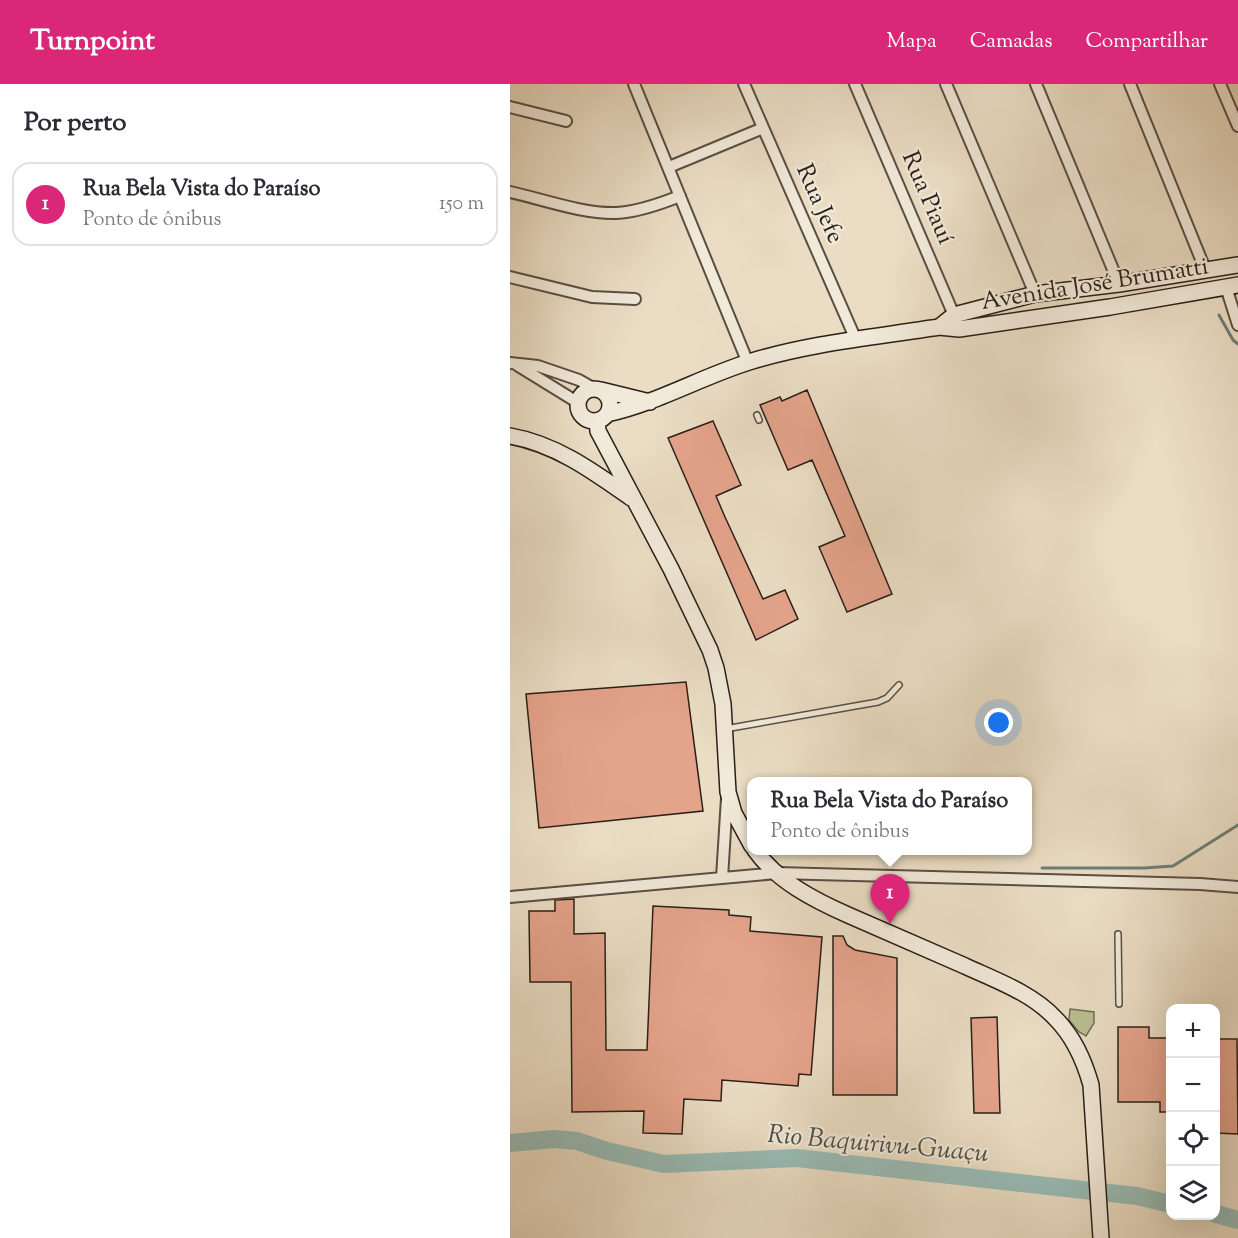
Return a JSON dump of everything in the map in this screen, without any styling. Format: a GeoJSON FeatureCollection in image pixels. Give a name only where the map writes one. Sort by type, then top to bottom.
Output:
{"type":"FeatureCollection","features":[{"type":"Feature","properties":{"kind":"main road","name":"Avenida José Brumatti"},"geometry":{"type":"LineString","coordinates":[[956,322],[1035,294],[1119,284],[1238,265]]}},
{"type":"Feature","properties":{"kind":"main road","name":"Avenida José Brumatti"},"geometry":{"type":"LineString","coordinates":[[956,322],[1110,307],[1232,286]]}},
{"type":"Feature","properties":{"kind":"main road"},"geometry":{"type":"LineString","coordinates":[[650,402],[597,389],[583,392],[577,402],[578,408],[596,417],[650,402],[748,363],[809,348],[939,327],[956,322]]}},
{"type":"Feature","properties":{"kind":"main road"},"geometry":{"type":"LineString","coordinates":[[596,417],[610,403],[606,393],[597,389]]}},
{"type":"Feature","properties":{"kind":"main road"},"geometry":{"type":"LineString","coordinates":[[596,417],[612,485]]}},
{"type":"Feature","properties":{"kind":"main road"},"geometry":{"type":"LineString","coordinates":[[596,417],[598,431],[671,569],[710,650],[723,704],[728,792],[734,813],[747,837]]}},
{"type":"Feature","properties":{"kind":"main road"},"geometry":{"type":"LineString","coordinates":[[510,436],[522,438],[559,452],[634,500]]}},
{"type":"Feature","properties":{"kind":"main road"},"geometry":{"type":"LineString","coordinates":[[760,855],[777,873],[828,906],[996,980],[1039,1002],[1055,1017],[1068,1033],[1086,1066],[1091,1085],[1101,1238]]}},
{"type":"Feature","properties":{"kind":"street"},"geometry":{"type":"LineString","coordinates":[[634,84],[748,363]]}},
{"type":"Feature","properties":{"kind":"street","name":"Rua Jefe"},"geometry":{"type":"LineString","coordinates":[[744,84],[856,340]]}},
{"type":"Feature","properties":{"kind":"street","name":"Rua Piauí"},"geometry":{"type":"LineString","coordinates":[[855,84],[956,322]]}},
{"type":"Feature","properties":{"kind":"street"},"geometry":{"type":"LineString","coordinates":[[946,84],[1035,294]]}},
{"type":"Feature","properties":{"kind":"street"},"geometry":{"type":"LineString","coordinates":[[1036,84],[1119,284]]}},
{"type":"Feature","properties":{"kind":"street"},"geometry":{"type":"LineString","coordinates":[[1130,84],[1205,269]]}},
{"type":"Feature","properties":{"kind":"street"},"geometry":{"type":"LineString","coordinates":[[1220,84],[1238,126]]}},
{"type":"Feature","properties":{"kind":"street"},"geometry":{"type":"LineString","coordinates":[[510,107],[566,121]]}},
{"type":"Feature","properties":{"kind":"street"},"geometry":{"type":"LineString","coordinates":[[669,167],[763,129]]}},
{"type":"Feature","properties":{"kind":"street"},"geometry":{"type":"LineString","coordinates":[[510,192],[586,210],[616,213],[659,204],[680,196]]}},
{"type":"Feature","properties":{"kind":"street"},"geometry":{"type":"LineString","coordinates":[[510,278],[592,297],[635,299]]}},
{"type":"Feature","properties":{"kind":"street"},"geometry":{"type":"LineString","coordinates":[[1232,286],[1238,325]]}},
{"type":"Feature","properties":{"kind":"street"},"geometry":{"type":"LineString","coordinates":[[512,363],[538,366],[579,380],[597,389]]}},
{"type":"Feature","properties":{"kind":"street"},"geometry":{"type":"LineString","coordinates":[[512,363],[577,402]]}},
{"type":"Feature","properties":{"kind":"street"},"geometry":{"type":"LineString","coordinates":[[722,878],[728,792]]}},
{"type":"Feature","properties":{"kind":"street"},"geometry":{"type":"LineString","coordinates":[[510,897],[777,873],[1200,884],[1238,887]]}},
{"type":"Feature","properties":{"kind":"lane"},"geometry":{"type":"LineString","coordinates":[[724,729],[878,702],[887,698],[899,685]]}},
{"type":"Feature","properties":{"kind":"lane"},"geometry":{"type":"LineString","coordinates":[[1118,934],[1119,1004]]}},
{"type":"Feature","properties":{"kind":"green space"},"geometry":{"type":"Polygon","coordinates":[[[1070,1009],[1094,1012],[1094,1023],[1086,1036],[1079,1032],[1069,1020],[1070,1009]]]}},
{"type":"Feature","properties":{"kind":"building"},"geometry":{"type":"Polygon","coordinates":[[[807,390],[892,594],[847,612],[819,547],[845,536],[812,460],[788,470],[760,405],[780,397],[782,401],[807,390]]]}},
{"type":"Feature","properties":{"kind":"building"},"geometry":{"type":"Polygon","coordinates":[[[713,421],[741,485],[716,496],[725,517],[763,599],[785,590],[798,619],[756,640],[668,438],[713,421]]]}},
{"type":"Feature","properties":{"kind":"building"},"geometry":{"type":"Polygon","coordinates":[[[686,682],[703,811],[539,828],[526,694],[686,682]]]}},
{"type":"Feature","properties":{"kind":"building"},"geometry":{"type":"Polygon","coordinates":[[[574,899],[574,934],[605,933],[606,1050],[647,1050],[653,906],[729,910],[729,915],[751,917],[750,931],[822,937],[811,1075],[799,1074],[798,1086],[722,1080],[721,1101],[684,1099],[682,1134],[643,1133],[644,1111],[572,1112],[571,982],[530,982],[529,911],[555,911],[555,900],[574,899]]]}},
{"type":"Feature","properties":{"kind":"building"},"geometry":{"type":"Polygon","coordinates":[[[833,936],[843,936],[847,945],[855,950],[897,958],[897,1095],[833,1095],[833,936]]]}},
{"type":"Feature","properties":{"kind":"building"},"geometry":{"type":"Polygon","coordinates":[[[997,1017],[1000,1113],[974,1113],[971,1018],[997,1017]]]}},
{"type":"Feature","properties":{"kind":"building"},"geometry":{"type":"Polygon","coordinates":[[[1118,1027],[1149,1027],[1149,1038],[1166,1038],[1166,1112],[1160,1112],[1160,1102],[1118,1102],[1118,1027]]]}},
{"type":"Feature","properties":{"kind":"building"},"geometry":{"type":"Polygon","coordinates":[[[1220,1039],[1237,1039],[1238,1134],[1220,1133],[1220,1039]]]}},
{"type":"Feature","properties":{"kind":"waterway"},"geometry":{"type":"LineString","coordinates":[[1219,315],[1233,340],[1238,344]]}},
{"type":"Feature","properties":{"kind":"waterway"},"geometry":{"type":"LineString","coordinates":[[1042,868],[1173,866],[1238,825]]}},
{"type":"Feature","properties":{"kind":"waterway","name":"Rio Baquirivu-Guaçu"},"geometry":{"type":"LineString","coordinates":[[510,1143],[554,1139],[577,1141],[607,1151],[664,1164],[797,1158],[1137,1196],[1166,1203]]}},
{"type":"Feature","properties":{"kind":"waterway","name":"Rio Baquirivu-Guaçu"},"geometry":{"type":"LineString","coordinates":[[1220,1215],[1238,1220]]}},
{"type":"Feature","properties":{"kind":"place","name":"Rua Bela Vista do Paraíso"},"geometry":{"type":"Point","coordinates":[890,924]}}]}
